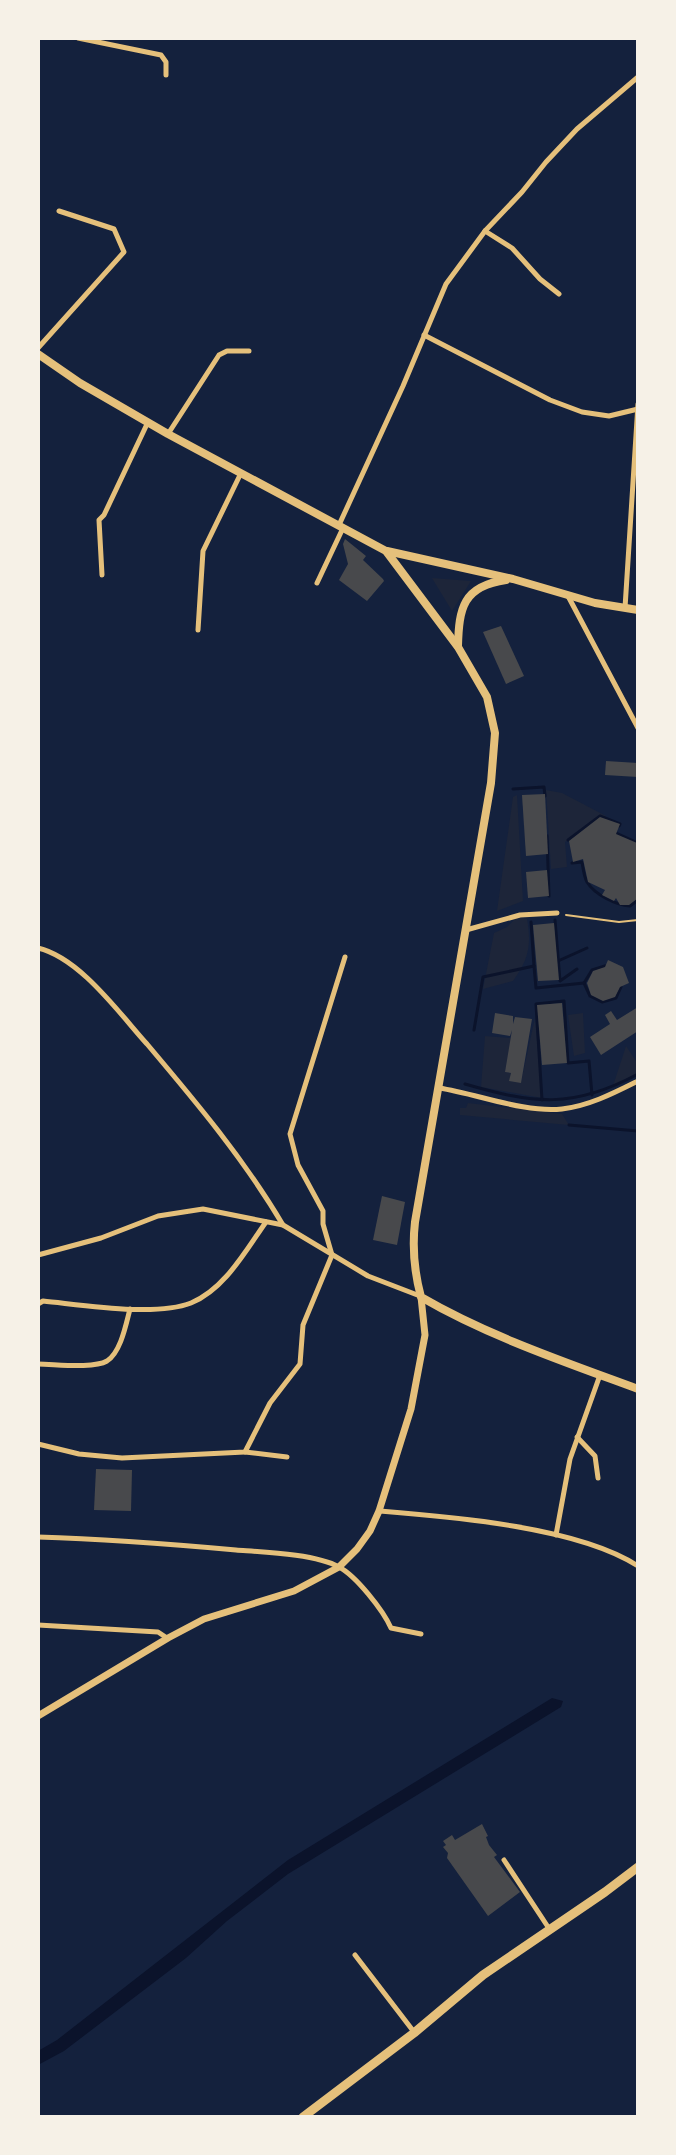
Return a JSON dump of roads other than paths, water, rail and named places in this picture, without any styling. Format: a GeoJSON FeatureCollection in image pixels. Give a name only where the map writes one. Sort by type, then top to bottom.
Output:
{"type":"FeatureCollection","features":[{"type":"Feature","properties":{"kind":"main road"},"geometry":{"type":"LineString","coordinates":[[38,354],[80,383],[168,434],[386,551],[638,610]]}},
{"type":"Feature","properties":{"kind":"main road"},"geometry":{"type":"LineString","coordinates":[[386,551],[458,647],[487,697],[495,733],[491,783],[412,1247],[421,1297],[471,1323],[638,1389]]}},
{"type":"Feature","properties":{"kind":"main road"},"geometry":{"type":"LineString","coordinates":[[458,647],[461,610],[467,598],[491,582],[513,579]]}},
{"type":"Feature","properties":{"kind":"main road"},"geometry":{"type":"LineString","coordinates":[[303,2117],[414,2033],[483,1975],[638,1867]]}},
{"type":"Feature","properties":{"kind":"street"},"geometry":{"type":"LineString","coordinates":[[78,38],[161,55],[166,62],[166,75]]}},
{"type":"Feature","properties":{"kind":"street"},"geometry":{"type":"LineString","coordinates":[[317,583],[446,284],[485,231],[577,129],[638,77]]}},
{"type":"Feature","properties":{"kind":"street"},"geometry":{"type":"LineString","coordinates":[[38,348],[124,252],[114,229],[59,211]]}},
{"type":"Feature","properties":{"kind":"street"},"geometry":{"type":"LineString","coordinates":[[485,231],[512,248],[540,279],[559,294]]}},
{"type":"Feature","properties":{"kind":"street"},"geometry":{"type":"LineString","coordinates":[[424,335],[550,400],[582,412],[609,416],[638,407],[625,609]]}},
{"type":"Feature","properties":{"kind":"street"},"geometry":{"type":"LineString","coordinates":[[168,434],[219,355],[227,351],[249,351]]}},
{"type":"Feature","properties":{"kind":"street"},"geometry":{"type":"LineString","coordinates":[[102,575],[99,520],[148,422]]}},
{"type":"Feature","properties":{"kind":"street"},"geometry":{"type":"LineString","coordinates":[[198,630],[203,551],[241,473]]}},
{"type":"Feature","properties":{"kind":"street"},"geometry":{"type":"LineString","coordinates":[[567,595],[638,728]]}},
{"type":"Feature","properties":{"kind":"street"},"geometry":{"type":"LineString","coordinates":[[465,931],[520,915],[557,913]]}},
{"type":"Feature","properties":{"kind":"street"},"geometry":{"type":"LineString","coordinates":[[38,948],[48,950],[75,968],[107,998],[228,1140],[283,1225]]}},
{"type":"Feature","properties":{"kind":"street"},"geometry":{"type":"LineString","coordinates":[[245,1452],[266,1411],[300,1364],[303,1325],[332,1255],[323,1224],[323,1211],[298,1165],[290,1134],[345,957]]}},
{"type":"Feature","properties":{"kind":"street"},"geometry":{"type":"LineString","coordinates":[[438,1088],[514,1105],[561,1109],[601,1099],[638,1081]]}},
{"type":"Feature","properties":{"kind":"street"},"geometry":{"type":"LineString","coordinates":[[38,1255],[179,1211],[203,1209],[283,1225],[368,1276],[421,1297],[425,1335],[411,1409],[379,1511],[370,1531],[339,1567],[294,1591],[204,1619],[38,1716]]}},
{"type":"Feature","properties":{"kind":"street"},"geometry":{"type":"LineString","coordinates":[[38,1304],[43,1301],[130,1309],[191,1303],[216,1286],[266,1222]]}},
{"type":"Feature","properties":{"kind":"street"},"geometry":{"type":"LineString","coordinates":[[38,1364],[94,1364],[107,1361],[115,1353],[130,1309]]}},
{"type":"Feature","properties":{"kind":"street"},"geometry":{"type":"LineString","coordinates":[[556,1535],[570,1459],[600,1375]]}},
{"type":"Feature","properties":{"kind":"street"},"geometry":{"type":"LineString","coordinates":[[577,1437],[595,1456],[598,1478]]}},
{"type":"Feature","properties":{"kind":"street"},"geometry":{"type":"LineString","coordinates":[[38,1444],[79,1454],[122,1458],[245,1452],[287,1457]]}},
{"type":"Feature","properties":{"kind":"street"},"geometry":{"type":"LineString","coordinates":[[379,1511],[556,1535],[600,1546],[638,1566]]}},
{"type":"Feature","properties":{"kind":"street"},"geometry":{"type":"LineString","coordinates":[[38,1537],[102,1539],[279,1554],[339,1567],[371,1597],[391,1628],[421,1634]]}},
{"type":"Feature","properties":{"kind":"street"},"geometry":{"type":"LineString","coordinates":[[38,1625],[158,1632],[168,1638]]}},
{"type":"Feature","properties":{"kind":"street"},"geometry":{"type":"LineString","coordinates":[[504,1860],[550,1930]]}},
{"type":"Feature","properties":{"kind":"street"},"geometry":{"type":"LineString","coordinates":[[355,1955],[414,2033]]}},
{"type":"Feature","properties":{"kind":"waterway"},"geometry":{"type":"LineString","coordinates":[[513,789],[544,787],[545,796]]}},
{"type":"Feature","properties":{"kind":"waterway"},"geometry":{"type":"LineString","coordinates":[[568,840],[600,816],[619,826]]}},
{"type":"Feature","properties":{"kind":"waterway"},"geometry":{"type":"LineString","coordinates":[[616,833],[638,843]]}},
{"type":"Feature","properties":{"kind":"waterway"},"geometry":{"type":"LineString","coordinates":[[547,836],[549,896]]}},
{"type":"Feature","properties":{"kind":"waterway"},"geometry":{"type":"LineString","coordinates":[[572,863],[582,862],[587,882],[606,898],[630,906],[638,900]]}},
{"type":"Feature","properties":{"kind":"waterway"},"geometry":{"type":"LineString","coordinates":[[555,920],[560,981],[577,969]]}},
{"type":"Feature","properties":{"kind":"waterway"},"geometry":{"type":"LineString","coordinates":[[531,922],[534,966]]}},
{"type":"Feature","properties":{"kind":"waterway"},"geometry":{"type":"LineString","coordinates":[[558,961],[587,948]]}},
{"type":"Feature","properties":{"kind":"waterway"},"geometry":{"type":"LineString","coordinates":[[474,1030],[483,977],[534,966],[536,988],[584,983]]}},
{"type":"Feature","properties":{"kind":"waterway"},"geometry":{"type":"LineString","coordinates":[[605,966],[592,970],[584,983],[590,996],[602,1002],[616,998],[621,987]]}},
{"type":"Feature","properties":{"kind":"waterway"},"geometry":{"type":"LineString","coordinates":[[542,1100],[536,1004],[564,1001],[568,1063],[589,1061],[592,1095]]}},
{"type":"Feature","properties":{"kind":"waterway"},"geometry":{"type":"LineString","coordinates":[[465,1084],[512,1096],[553,1100],[593,1093],[638,1074]]}},
{"type":"Feature","properties":{"kind":"waterway"},"geometry":{"type":"LineString","coordinates":[[569,1125],[638,1131]]}}]}
